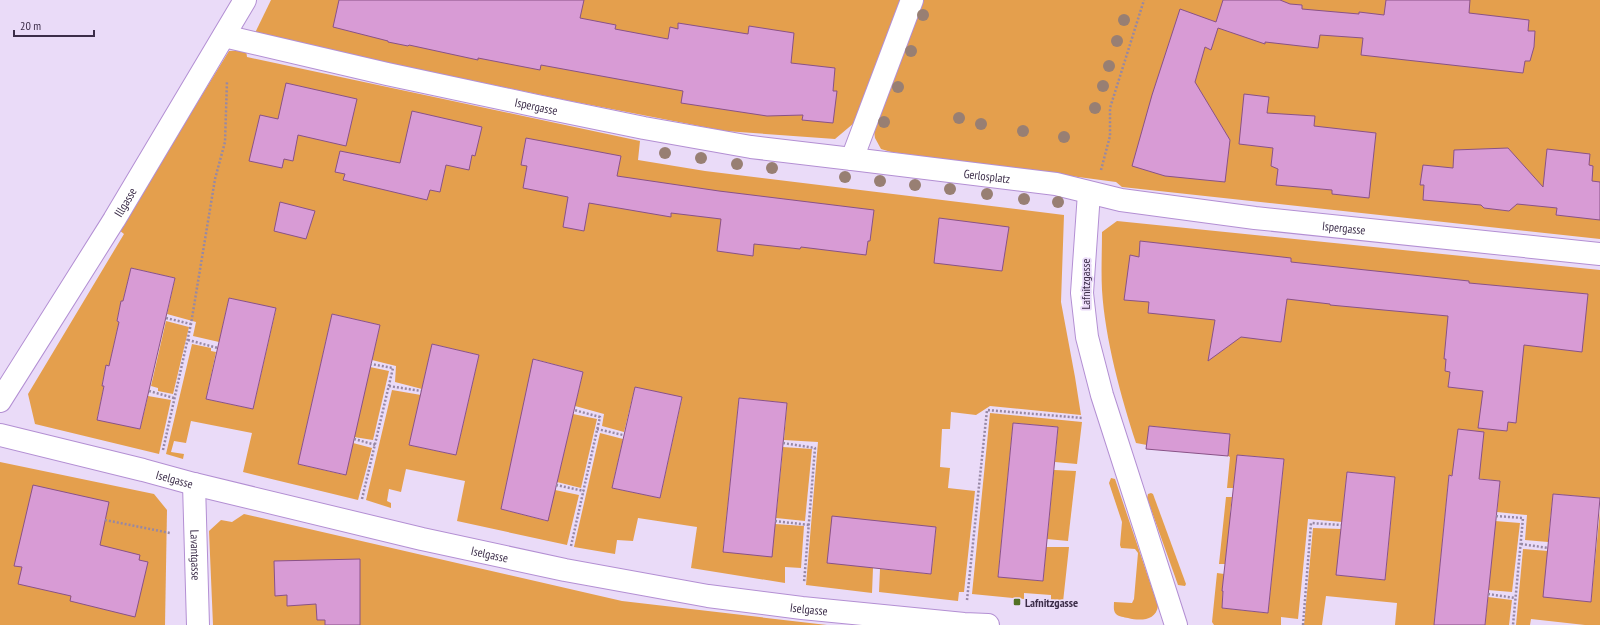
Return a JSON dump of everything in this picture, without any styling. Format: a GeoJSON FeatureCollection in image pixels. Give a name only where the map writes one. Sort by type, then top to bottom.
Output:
{"type":"FeatureCollection","features":[{"type":"Feature","properties":{"kind":"street","name":"Illgasse"},"geometry":{"type":"LineString","coordinates":[[0,401],[114,220],[245,0]]}},
{"type":"Feature","properties":{"kind":"street"},"geometry":{"type":"LineString","coordinates":[[852,159],[912,0]]}},
{"type":"Feature","properties":{"kind":"street","name":"Ispergasse"},"geometry":{"type":"LineString","coordinates":[[224,36],[387,74],[629,125],[751,147],[852,159]]}},
{"type":"Feature","properties":{"kind":"street","name":"Gerlosplatz"},"geometry":{"type":"LineString","coordinates":[[852,159],[1056,184],[1089,193]]}},
{"type":"Feature","properties":{"kind":"street","name":"Ispergasse"},"geometry":{"type":"LineString","coordinates":[[1089,193],[1122,200],[1255,218],[1600,254]]}},
{"type":"Feature","properties":{"kind":"street","name":"Lafnitzgasse"},"geometry":{"type":"LineString","coordinates":[[1089,193],[1082,293],[1087,337],[1102,394],[1176,625]]}},
{"type":"Feature","properties":{"kind":"street","name":"Iselgasse"},"geometry":{"type":"LineString","coordinates":[[0,435],[422,539],[565,570],[708,596],[802,608],[988,625]]}},
{"type":"Feature","properties":{"kind":"street","name":"Lavantgasse"},"geometry":{"type":"LineString","coordinates":[[194,484],[198,625]]}},
{"type":"Feature","properties":{"kind":"path"},"geometry":{"type":"LineString","coordinates":[[1089,193],[1098,179],[1102,165],[1110,136],[1110,108],[1144,0]]}},
{"type":"Feature","properties":{"kind":"path"},"geometry":{"type":"LineString","coordinates":[[158,474],[188,340],[215,179],[225,142],[227,79]]}},
{"type":"Feature","properties":{"kind":"path"},"geometry":{"type":"LineString","coordinates":[[166,318],[191,324]]}},
{"type":"Feature","properties":{"kind":"path"},"geometry":{"type":"LineString","coordinates":[[188,340],[218,348]]}},
{"type":"Feature","properties":{"kind":"path"},"geometry":{"type":"LineString","coordinates":[[356,523],[376,445],[393,368],[371,364]]}},
{"type":"Feature","properties":{"kind":"path"},"geometry":{"type":"LineString","coordinates":[[389,386],[421,391]]}},
{"type":"Feature","properties":{"kind":"path"},"geometry":{"type":"LineString","coordinates":[[150,391],[174,398]]}},
{"type":"Feature","properties":{"kind":"path"},"geometry":{"type":"LineString","coordinates":[[565,570],[600,417],[574,410]]}},
{"type":"Feature","properties":{"kind":"path"},"geometry":{"type":"LineString","coordinates":[[964,624],[987,410],[1111,421]]}},
{"type":"Feature","properties":{"kind":"path"},"geometry":{"type":"LineString","coordinates":[[597,429],[624,435]]}},
{"type":"Feature","properties":{"kind":"path"},"geometry":{"type":"LineString","coordinates":[[354,439],[376,445]]}},
{"type":"Feature","properties":{"kind":"path"},"geometry":{"type":"LineString","coordinates":[[783,443],[815,448],[802,608]]}},
{"type":"Feature","properties":{"kind":"path"},"geometry":{"type":"LineString","coordinates":[[556,485],[584,491]]}},
{"type":"Feature","properties":{"kind":"path"},"geometry":{"type":"LineString","coordinates":[[1496,516],[1523,518],[1513,625]]}},
{"type":"Feature","properties":{"kind":"path"},"geometry":{"type":"LineString","coordinates":[[105,520],[170,533]]}},
{"type":"Feature","properties":{"kind":"path"},"geometry":{"type":"LineString","coordinates":[[775,521],[809,524]]}},
{"type":"Feature","properties":{"kind":"path"},"geometry":{"type":"LineString","coordinates":[[1302,625],[1311,523],[1341,525]]}},
{"type":"Feature","properties":{"kind":"path"},"geometry":{"type":"LineString","coordinates":[[1521,544],[1548,548]]}},
{"type":"Feature","properties":{"kind":"path"},"geometry":{"type":"LineString","coordinates":[[1488,594],[1516,598]]}},
{"type":"Feature","properties":{"kind":"shaded area"},"geometry":{"type":"Polygon","coordinates":[[[271,0],[900,0],[854,123],[835,139],[725,131],[565,100],[254,35],[271,0]]]}},
{"type":"Feature","properties":{"kind":"shaded area"},"geometry":{"type":"Polygon","coordinates":[[[920,0],[1600,0],[1600,239],[1122,187],[1116,182],[891,152],[881,149],[875,138],[873,124],[920,0]]]}},
{"type":"Feature","properties":{"kind":"shaded area"},"geometry":{"type":"Polygon","coordinates":[[[246,50],[247,57],[640,141],[638,160],[705,171],[1064,215],[1061,302],[1081,415],[990,406],[976,415],[951,412],[950,429],[942,429],[940,467],[950,468],[948,488],[975,491],[964,592],[959,592],[958,601],[879,592],[880,569],[931,574],[936,527],[873,568],[872,593],[806,585],[818,442],[784,440],[787,403],[739,398],[723,551],[775,524],[804,526],[801,568],[785,567],[785,583],[691,568],[697,527],[638,518],[633,541],[617,540],[615,554],[574,547],[600,433],[623,439],[612,488],[660,498],[682,398],[635,387],[624,432],[602,426],[604,414],[575,406],[583,372],[534,359],[501,509],[547,521],[555,490],[579,495],[567,545],[457,521],[465,481],[406,469],[401,492],[389,489],[387,501],[391,503],[391,508],[366,500],[392,390],[421,395],[409,445],[456,455],[479,355],[432,344],[422,389],[395,382],[396,366],[372,360],[380,325],[332,314],[298,464],[345,475],[353,443],[372,448],[358,500],[243,472],[252,433],[191,421],[186,443],[174,441],[171,452],[184,454],[183,459],[166,454],[192,344],[211,348],[211,351],[216,352],[206,399],[253,409],[276,309],[229,298],[219,342],[193,336],[196,322],[167,314],[175,278],[131,268],[123,301],[121,301],[117,321],[119,322],[109,366],[106,366],[102,385],[104,386],[97,419],[140,429],[148,396],[171,400],[159,454],[35,424],[28,394],[124,234],[119,230],[229,51],[246,50]]]}},
{"type":"Feature","properties":{"kind":"shaded area"},"geometry":{"type":"Polygon","coordinates":[[[1117,221],[1600,270],[1600,498],[1553,494],[1548,542],[1525,540],[1527,515],[1497,512],[1500,481],[1449,475],[1434,625],[1395,625],[1397,603],[1326,596],[1322,625],[1304,625],[1313,528],[1341,529],[1337,575],[1385,580],[1395,477],[1347,472],[1342,522],[1308,519],[1298,619],[1281,617],[1281,625],[1214,625],[1212,622],[1217,573],[1224,574],[1222,608],[1268,613],[1284,459],[1238,455],[1233,488],[1227,488],[1230,457],[1228,456],[1230,434],[1149,426],[1147,445],[1136,443],[1114,368],[1106,328],[1102,290],[1102,232],[1117,221]]]}},
{"type":"Feature","properties":{"kind":"shaded area"},"geometry":{"type":"Polygon","coordinates":[[[166,321],[189,327],[173,394],[158,391],[158,388],[151,386],[166,321]]]}},
{"type":"Feature","properties":{"kind":"shaded area"},"geometry":{"type":"Polygon","coordinates":[[[370,367],[389,371],[373,440],[354,437],[370,367]]]}},
{"type":"Feature","properties":{"kind":"shaded area"},"geometry":{"type":"Polygon","coordinates":[[[990,413],[1082,422],[1077,464],[1055,462],[1058,427],[1013,423],[998,576],[1043,581],[1046,547],[1069,547],[1063,602],[1058,604],[1051,603],[1051,595],[1024,593],[1024,599],[972,594],[990,413]]]}},
{"type":"Feature","properties":{"kind":"shaded area"},"geometry":{"type":"Polygon","coordinates":[[[573,414],[597,419],[581,488],[557,482],[573,414]]]}},
{"type":"Feature","properties":{"kind":"shaded area"},"geometry":{"type":"Polygon","coordinates":[[[783,447],[812,449],[805,521],[776,518],[783,447]]]}},
{"type":"Feature","properties":{"kind":"shaded area"},"geometry":{"type":"Polygon","coordinates":[[[0,462],[154,494],[167,510],[165,625],[0,625],[0,462]]]}},
{"type":"Feature","properties":{"kind":"shaded area"},"geometry":{"type":"Polygon","coordinates":[[[1054,470],[1076,471],[1068,541],[1047,539],[1054,470]]]}},
{"type":"Feature","properties":{"kind":"shaded area"},"geometry":{"type":"Polygon","coordinates":[[[1111,478],[1115,479],[1158,606],[1154,615],[1147,619],[1137,620],[1122,617],[1117,615],[1114,611],[1114,602],[1132,603],[1134,599],[1138,553],[1135,549],[1121,548],[1122,522],[1109,483],[1111,478]]]}},
{"type":"Feature","properties":{"kind":"shaded area"},"geometry":{"type":"Polygon","coordinates":[[[1148,494],[1153,494],[1186,584],[1185,586],[1178,585],[1147,498],[1148,494]]]}},
{"type":"Feature","properties":{"kind":"shaded area"},"geometry":{"type":"Polygon","coordinates":[[[1226,497],[1232,497],[1231,515],[1225,564],[1219,564],[1226,497]]]}},
{"type":"Feature","properties":{"kind":"shaded area"},"geometry":{"type":"Polygon","coordinates":[[[1600,511],[1600,625],[1585,625],[1531,619],[1530,625],[1516,625],[1523,549],[1548,551],[1591,601],[1600,511]]]}},
{"type":"Feature","properties":{"kind":"shaded area"},"geometry":{"type":"Polygon","coordinates":[[[244,514],[622,601],[827,625],[213,625],[209,531],[221,520],[232,522],[244,514]]]}},
{"type":"Feature","properties":{"kind":"shaded area"},"geometry":{"type":"Polygon","coordinates":[[[1495,521],[1520,523],[1512,592],[1488,590],[1495,521]]]}},
{"type":"Feature","properties":{"kind":"shaded area"},"geometry":{"type":"Polygon","coordinates":[[[1488,597],[1512,600],[1509,625],[1485,625],[1488,597]]]}},
{"type":"Feature","properties":{"kind":"building"},"geometry":{"type":"Polygon","coordinates":[[[339,0],[584,0],[580,18],[616,25],[615,29],[668,39],[670,27],[678,29],[678,23],[748,34],[749,26],[794,33],[791,63],[835,68],[833,91],[837,91],[833,123],[802,120],[803,115],[767,116],[681,103],[683,91],[541,65],[540,70],[478,58],[478,60],[388,42],[333,27],[339,0]]]}},
{"type":"Feature","properties":{"kind":"building"},"geometry":{"type":"Polygon","coordinates":[[[1223,0],[1280,0],[1290,4],[1302,5],[1302,9],[1384,15],[1386,0],[1470,0],[1469,13],[1529,20],[1528,31],[1535,31],[1534,47],[1530,61],[1525,61],[1523,73],[1361,55],[1363,38],[1320,35],[1318,48],[1265,42],[1265,44],[1218,28],[1211,50],[1205,47],[1195,82],[1230,140],[1225,182],[1165,176],[1132,166],[1152,95],[1180,9],[1216,22],[1223,0]]]}},
{"type":"Feature","properties":{"kind":"building"},"geometry":{"type":"Polygon","coordinates":[[[286,83],[357,99],[346,146],[298,135],[293,161],[284,159],[282,168],[249,161],[260,115],[278,119],[286,83]]]}},
{"type":"Feature","properties":{"kind":"building"},"geometry":{"type":"Polygon","coordinates":[[[1244,94],[1269,97],[1267,113],[1315,116],[1314,126],[1376,133],[1369,198],[1332,194],[1332,190],[1276,185],[1278,169],[1271,166],[1273,148],[1239,144],[1244,94]]]}},
{"type":"Feature","properties":{"kind":"building"},"geometry":{"type":"Polygon","coordinates":[[[412,111],[482,127],[475,156],[472,155],[469,170],[446,165],[440,192],[430,190],[427,200],[343,180],[345,174],[335,172],[340,151],[400,163],[412,111]]]}},
{"type":"Feature","properties":{"kind":"building"},"geometry":{"type":"Polygon","coordinates":[[[526,138],[621,156],[617,176],[719,191],[874,210],[870,241],[868,241],[866,255],[801,247],[800,249],[754,244],[753,256],[717,251],[721,219],[671,213],[671,217],[589,203],[584,231],[563,227],[568,197],[523,188],[527,166],[521,165],[526,138]]]}},
{"type":"Feature","properties":{"kind":"building"},"geometry":{"type":"Polygon","coordinates":[[[1508,148],[1543,187],[1547,149],[1590,154],[1589,165],[1593,166],[1592,181],[1600,182],[1600,220],[1556,215],[1557,208],[1517,204],[1509,211],[1484,208],[1481,205],[1423,200],[1424,185],[1420,185],[1423,165],[1453,168],[1454,150],[1508,148]]]}},
{"type":"Feature","properties":{"kind":"building"},"geometry":{"type":"Polygon","coordinates":[[[280,202],[315,211],[306,239],[274,231],[280,202]]]}},
{"type":"Feature","properties":{"kind":"building"},"geometry":{"type":"Polygon","coordinates":[[[939,218],[1009,227],[1002,271],[934,263],[939,218]]]}},
{"type":"Feature","properties":{"kind":"building"},"geometry":{"type":"Polygon","coordinates":[[[1140,241],[1291,258],[1291,262],[1469,281],[1469,283],[1588,294],[1582,352],[1524,345],[1516,423],[1508,422],[1507,431],[1478,428],[1483,391],[1448,387],[1450,372],[1445,371],[1446,359],[1444,359],[1448,316],[1330,305],[1287,299],[1281,342],[1241,337],[1208,361],[1215,320],[1148,313],[1149,302],[1124,300],[1130,255],[1139,257],[1140,241]]]}},
{"type":"Feature","properties":{"kind":"building"},"geometry":{"type":"Polygon","coordinates":[[[131,268],[175,278],[140,429],[97,420],[104,386],[102,386],[106,365],[109,366],[119,322],[117,321],[121,301],[123,301],[131,268]]]}},
{"type":"Feature","properties":{"kind":"building"},"geometry":{"type":"Polygon","coordinates":[[[229,298],[276,308],[253,409],[206,399],[229,298]]]}},
{"type":"Feature","properties":{"kind":"building"},"geometry":{"type":"Polygon","coordinates":[[[332,314],[380,325],[346,475],[298,464],[332,314]]]}},
{"type":"Feature","properties":{"kind":"building"},"geometry":{"type":"Polygon","coordinates":[[[432,344],[479,355],[456,455],[409,445],[432,344]]]}},
{"type":"Feature","properties":{"kind":"building"},"geometry":{"type":"Polygon","coordinates":[[[533,359],[583,372],[548,521],[501,509],[533,359]]]}},
{"type":"Feature","properties":{"kind":"building"},"geometry":{"type":"Polygon","coordinates":[[[635,387],[682,397],[660,498],[612,488],[635,387]]]}},
{"type":"Feature","properties":{"kind":"building"},"geometry":{"type":"Polygon","coordinates":[[[739,398],[787,403],[772,557],[723,552],[739,398]]]}},
{"type":"Feature","properties":{"kind":"building"},"geometry":{"type":"Polygon","coordinates":[[[1013,423],[1058,427],[1043,581],[998,577],[1013,423]]]}},
{"type":"Feature","properties":{"kind":"building"},"geometry":{"type":"Polygon","coordinates":[[[1149,426],[1230,434],[1228,456],[1146,449],[1149,426]]]}},
{"type":"Feature","properties":{"kind":"building"},"geometry":{"type":"Polygon","coordinates":[[[1458,429],[1484,432],[1479,479],[1500,481],[1485,625],[1434,625],[1449,475],[1452,476],[1458,429]]]}},
{"type":"Feature","properties":{"kind":"building"},"geometry":{"type":"Polygon","coordinates":[[[1237,455],[1284,459],[1268,613],[1222,608],[1222,591],[1237,455]]]}},
{"type":"Feature","properties":{"kind":"building"},"geometry":{"type":"Polygon","coordinates":[[[1347,472],[1395,477],[1385,580],[1336,575],[1347,472]]]}},
{"type":"Feature","properties":{"kind":"building"},"geometry":{"type":"Polygon","coordinates":[[[33,485],[109,502],[100,545],[140,555],[139,560],[148,562],[135,617],[70,601],[71,596],[18,584],[22,567],[14,566],[33,485]]]}},
{"type":"Feature","properties":{"kind":"building"},"geometry":{"type":"Polygon","coordinates":[[[1553,494],[1600,498],[1591,602],[1543,597],[1553,494]]]}},
{"type":"Feature","properties":{"kind":"building"},"geometry":{"type":"Polygon","coordinates":[[[832,516],[936,527],[931,574],[827,563],[832,516]]]}},
{"type":"Feature","properties":{"kind":"building"},"geometry":{"type":"Polygon","coordinates":[[[360,559],[360,625],[325,625],[325,620],[317,620],[316,604],[287,606],[287,595],[275,596],[274,561],[360,559]]]}},
{"type":"Feature","properties":{"kind":"place","name":"Lafnitzgasse"},"geometry":{"type":"Point","coordinates":[1017,602]}}]}
